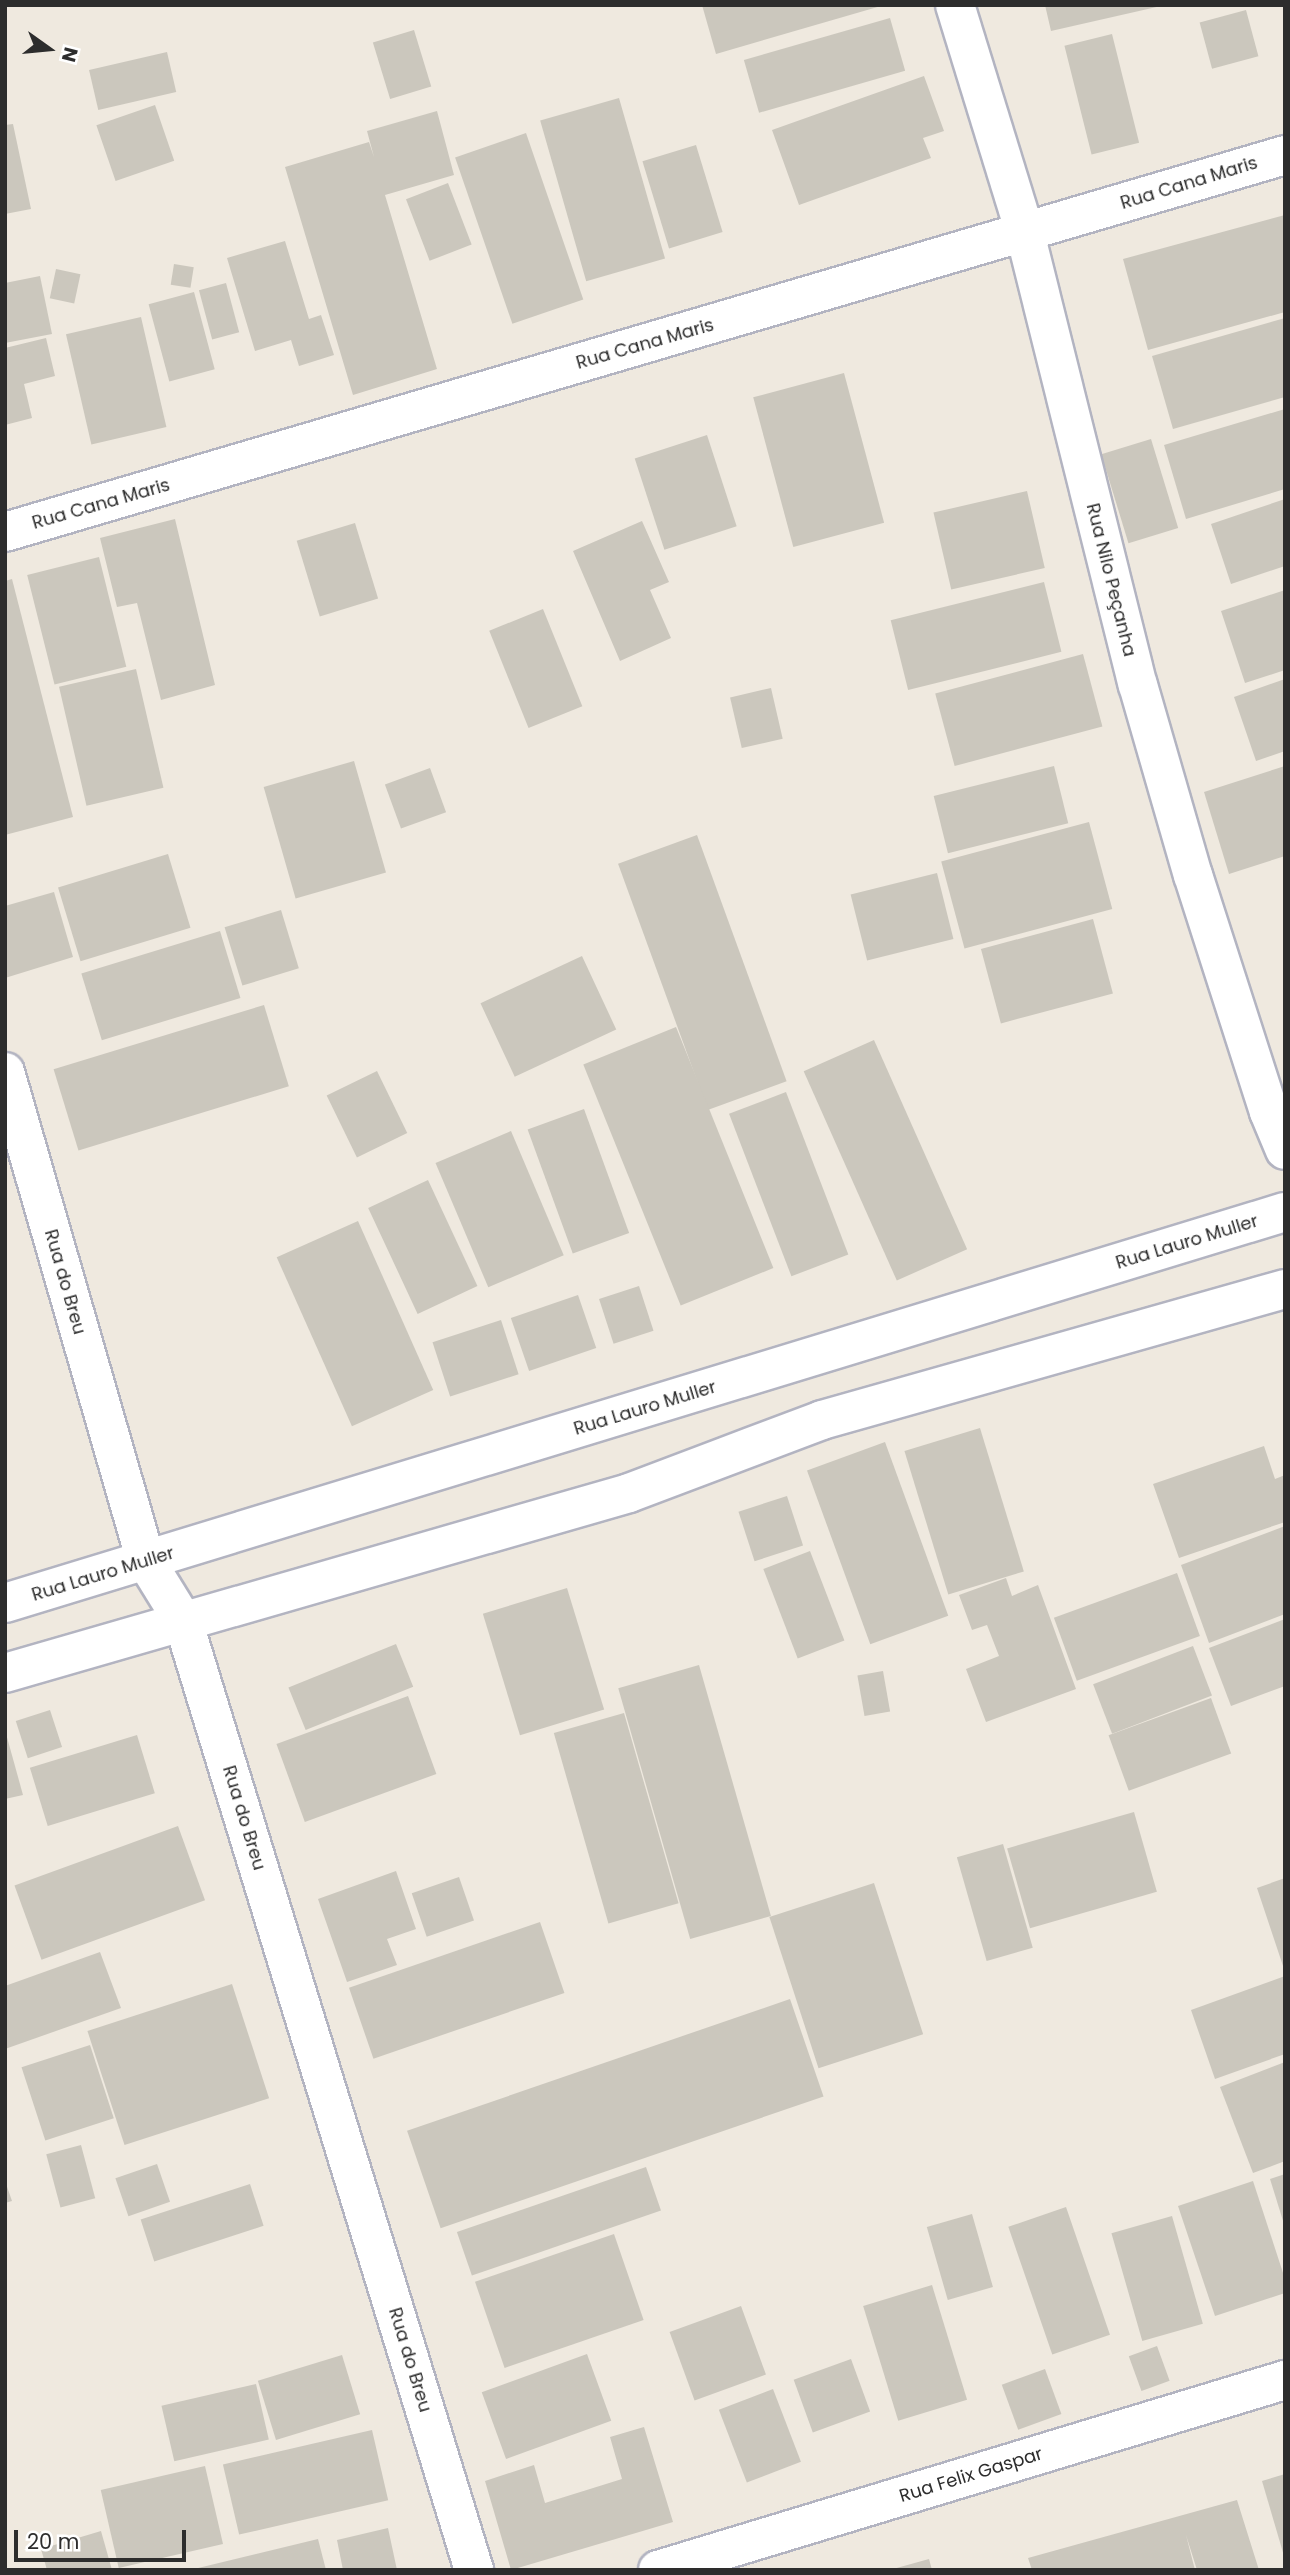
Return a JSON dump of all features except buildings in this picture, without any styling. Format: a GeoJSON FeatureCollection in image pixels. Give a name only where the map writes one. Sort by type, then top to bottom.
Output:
{"type":"FeatureCollection","features":[{"type":"Feature","properties":{"kind":"street","name":"Rua Nilo Peçanha"},"geometry":{"type":"LineString","coordinates":[[955,5],[1025,233],[1138,685],[1193,875],[1269,1112],[1285,1150]]}},
{"type":"Feature","properties":{"kind":"street","name":"Rua Cana Maris"},"geometry":{"type":"LineString","coordinates":[[5,532],[1285,155]]}},
{"type":"Feature","properties":{"kind":"street","name":"Rua do Breu"},"geometry":{"type":"LineString","coordinates":[[5,1072],[146,1561],[183,1621],[474,2570]]}},
{"type":"Feature","properties":{"kind":"street","name":"Rua Lauro Muller"},"geometry":{"type":"LineString","coordinates":[[5,1603],[1285,1212]]}},
{"type":"Feature","properties":{"kind":"street"},"geometry":{"type":"LineString","coordinates":[[5,1673],[629,1493],[822,1420],[1285,1289]]}},
{"type":"Feature","properties":{"kind":"street","name":"Rua Felix Gaspar"},"geometry":{"type":"LineString","coordinates":[[658,2570],[1285,2380]]}}]}
